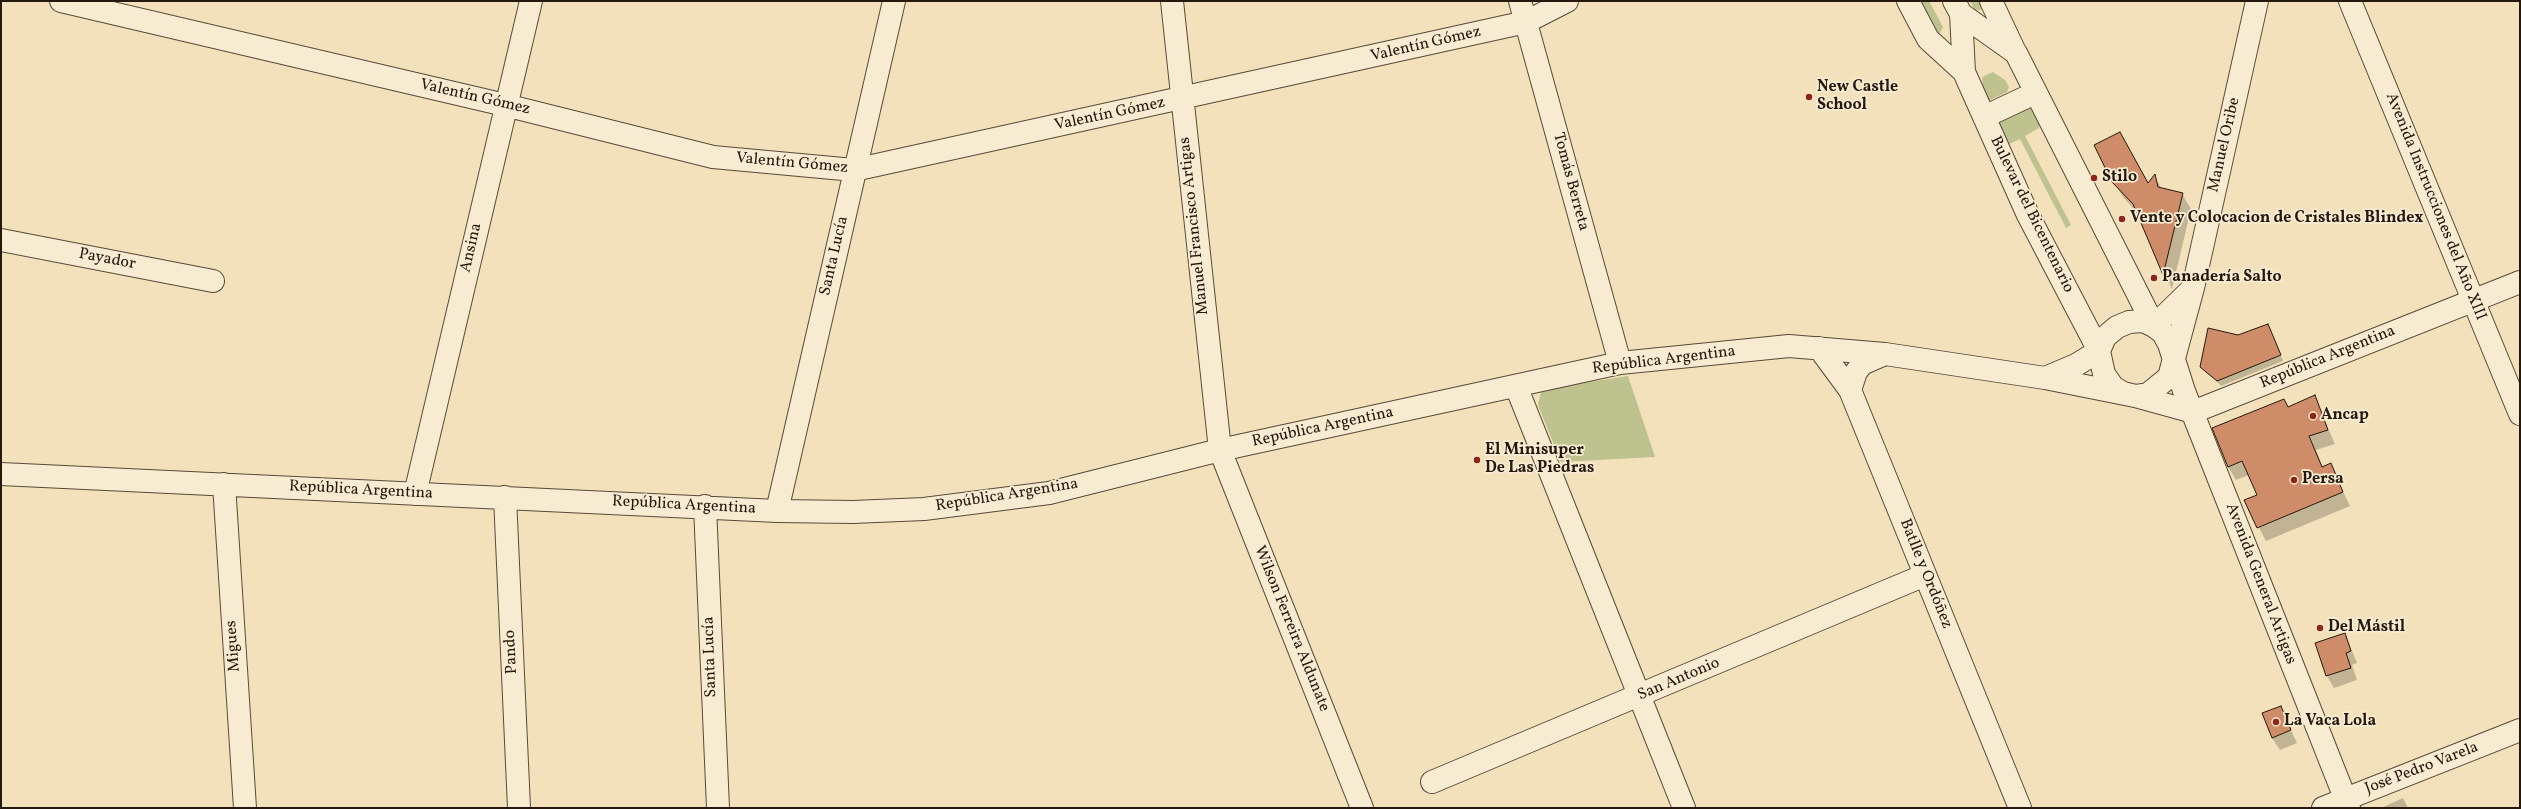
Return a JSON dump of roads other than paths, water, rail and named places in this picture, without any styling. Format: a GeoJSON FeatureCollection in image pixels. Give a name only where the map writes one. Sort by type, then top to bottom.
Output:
{"type":"FeatureCollection","features":[{"type":"Feature","properties":{"kind":"street","name":"Valentín Gómez"},"geometry":{"type":"LineString","coordinates":[[61,1],[505,105],[713,157],[854,170],[1526,22],[1567,1]]}},
{"type":"Feature","properties":{"kind":"street","name":"Ansina"},"geometry":{"type":"LineString","coordinates":[[415,494],[505,105],[531,1]]}},
{"type":"Feature","properties":{"kind":"street","name":"Santa Lucía"},"geometry":{"type":"LineString","coordinates":[[777,511],[894,1]]}},
{"type":"Feature","properties":{"kind":"street","name":"Manuel Francisco Artigas"},"geometry":{"type":"LineString","coordinates":[[1172,1],[1181,99],[1220,450]]}},
{"type":"Feature","properties":{"kind":"street","name":"Tomás Berreta"},"geometry":{"type":"LineString","coordinates":[[1520,1],[1620,363]]}},
{"type":"Feature","properties":{"kind":"street"},"geometry":{"type":"LineString","coordinates":[[1908,1],[1928,39],[1964,72]]}},
{"type":"Feature","properties":{"kind":"street"},"geometry":{"type":"LineString","coordinates":[[1991,1],[2016,53]]}},
{"type":"Feature","properties":{"kind":"street","name":"Manuel Oribe"},"geometry":{"type":"LineString","coordinates":[[2193,288],[2257,1]]}},
{"type":"Feature","properties":{"kind":"street","name":"Avenida Instrucciones del Año XIII"},"geometry":{"type":"LineString","coordinates":[[2350,1],[2520,414]]}},
{"type":"Feature","properties":{"kind":"street","name":"Bulevar del Bicentenario"},"geometry":{"type":"LineString","coordinates":[[1958,7],[1964,72],[2028,215],[2099,351],[2104,374],[2113,387],[2123,393],[2135,396]]}},
{"type":"Feature","properties":{"kind":"street","name":"Bulevar del Bicentenario"},"geometry":{"type":"LineString","coordinates":[[1958,7],[2016,53],[2154,326],[2163,333],[2170,344],[2173,360]]}},
{"type":"Feature","properties":{"kind":"street"},"geometry":{"type":"LineString","coordinates":[[1984,117],[2035,93]]}},
{"type":"Feature","properties":{"kind":"street","name":"Payador"},"geometry":{"type":"LineString","coordinates":[[1,240],[213,281]]}},
{"type":"Feature","properties":{"kind":"street","name":"República Argentina"},"geometry":{"type":"LineString","coordinates":[[1,474],[705,506],[777,511],[853,512],[924,509],[1049,493],[1220,450],[1620,363],[1789,346],[1884,354],[2045,378],[2135,396],[2193,412],[2520,282]]}},
{"type":"Feature","properties":{"kind":"street"},"geometry":{"type":"LineString","coordinates":[[2045,378],[2076,365],[2099,351],[2104,337],[2117,327],[2129,322],[2143,321],[2154,326],[2193,288]]}},
{"type":"Feature","properties":{"kind":"street","name":"República Argentina"},"geometry":{"type":"LineString","coordinates":[[2135,396],[2148,394],[2159,387],[2169,377],[2193,288]]}},
{"type":"Feature","properties":{"kind":"street","name":"Batlle y Ordóñez"},"geometry":{"type":"LineString","coordinates":[[1819,348],[1850,390],[2020,808]]}},
{"type":"Feature","properties":{"kind":"street"},"geometry":{"type":"LineString","coordinates":[[1850,390],[1856,372],[1862,364],[1884,354]]}},
{"type":"Feature","properties":{"kind":"street","name":"Avenida General Artigas"},"geometry":{"type":"LineString","coordinates":[[2173,360],[2347,804]]}},
{"type":"Feature","properties":{"kind":"street"},"geometry":{"type":"LineString","coordinates":[[1516,386],[1638,697],[1684,808]]}},
{"type":"Feature","properties":{"kind":"street","name":"Wilson Ferreira Aldunate"},"geometry":{"type":"LineString","coordinates":[[1220,450],[1362,808]]}},
{"type":"Feature","properties":{"kind":"street","name":"Migues"},"geometry":{"type":"LineString","coordinates":[[224,484],[245,808]]}},
{"type":"Feature","properties":{"kind":"street","name":"Pando"},"geometry":{"type":"LineString","coordinates":[[505,497],[519,808]]}},
{"type":"Feature","properties":{"kind":"street","name":"Santa Lucía"},"geometry":{"type":"LineString","coordinates":[[705,506],[718,808]]}},
{"type":"Feature","properties":{"kind":"street","name":"San Antonio"},"geometry":{"type":"LineString","coordinates":[[1432,782],[1638,697],[1926,575]]}},
{"type":"Feature","properties":{"kind":"street","name":"José Pedro Varela"},"geometry":{"type":"LineString","coordinates":[[2323,808],[2347,804],[2520,730]]}},
{"type":"Feature","properties":{"kind":"place","name":"New Castle School"},"geometry":{"type":"Point","coordinates":[1809,97]}},
{"type":"Feature","properties":{"kind":"place","name":"Stilo"},"geometry":{"type":"Point","coordinates":[2094,178]}},
{"type":"Feature","properties":{"kind":"place","name":"Vente y Colocacion de Cristales Blindex"},"geometry":{"type":"Point","coordinates":[2122,219]}},
{"type":"Feature","properties":{"kind":"place","name":"Panadería Salto"},"geometry":{"type":"Point","coordinates":[2154,278]}},
{"type":"Feature","properties":{"kind":"place","name":"Ancap"},"geometry":{"type":"Point","coordinates":[2313,416]}},
{"type":"Feature","properties":{"kind":"place","name":"El Minisuper De Las Piedras"},"geometry":{"type":"Point","coordinates":[1477,460]}},
{"type":"Feature","properties":{"kind":"place","name":"Persa"},"geometry":{"type":"Point","coordinates":[2294,480]}},
{"type":"Feature","properties":{"kind":"place","name":"Del Mástil"},"geometry":{"type":"Point","coordinates":[2320,628]}},
{"type":"Feature","properties":{"kind":"place","name":"La Vaca Lola"},"geometry":{"type":"Point","coordinates":[2276,722]}}]}
